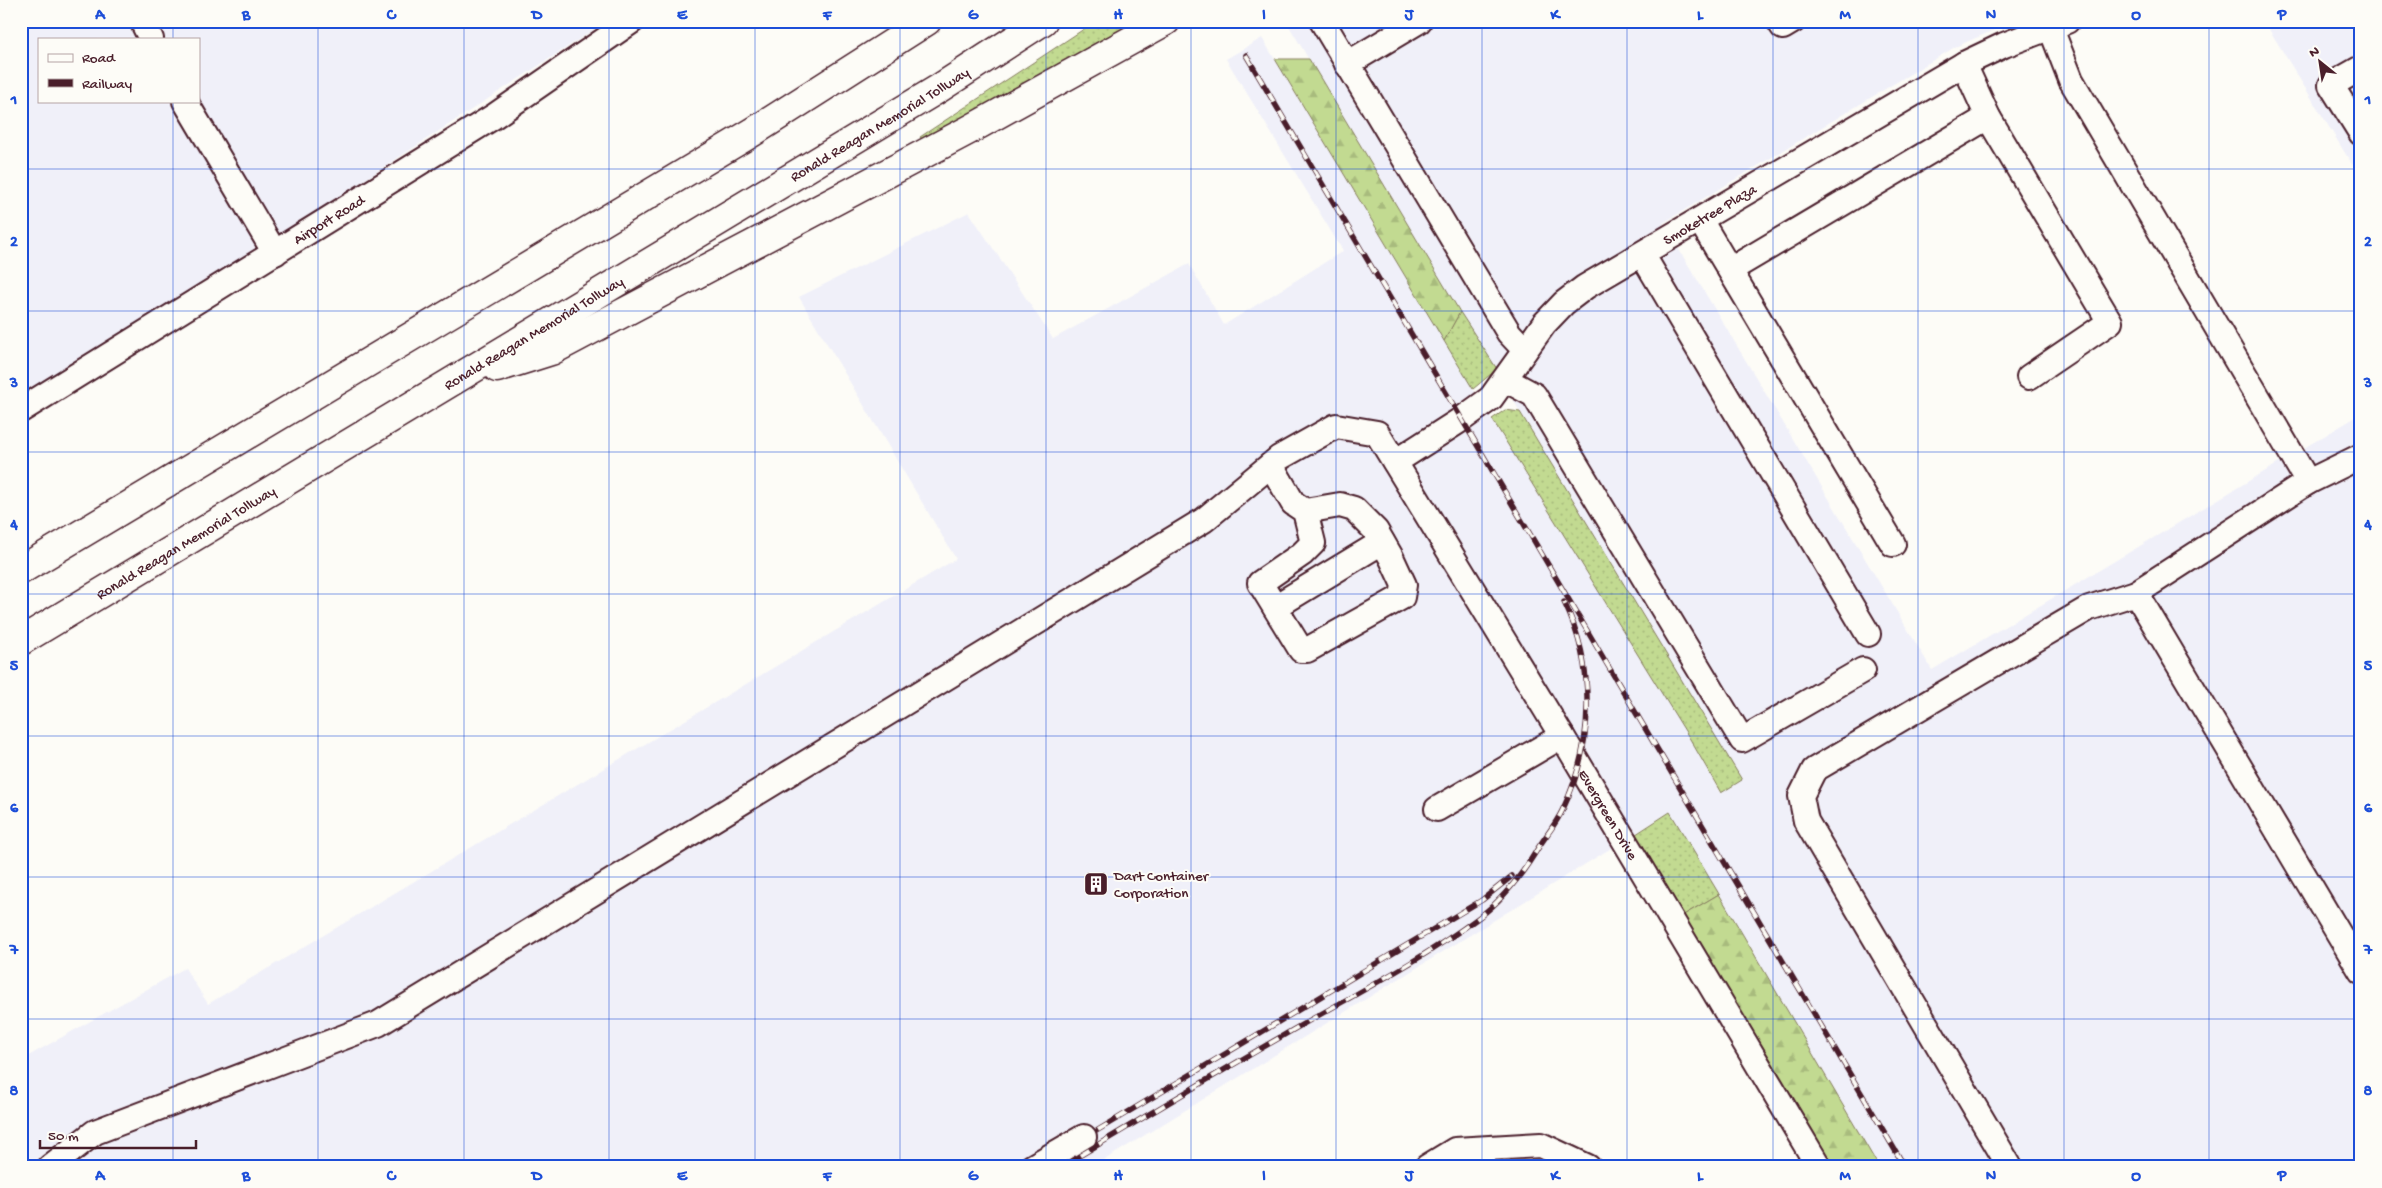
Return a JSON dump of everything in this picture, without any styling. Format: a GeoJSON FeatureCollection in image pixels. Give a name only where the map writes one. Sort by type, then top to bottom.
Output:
{"type":"FeatureCollection","features":[{"type":"Feature","properties":{"kind":"highway"},"geometry":{"type":"LineString","coordinates":[[864,61],[912,21]]}},
{"type":"Feature","properties":{"kind":"highway"},"geometry":{"type":"LineString","coordinates":[[21,570],[753,132],[927,21]]}},
{"type":"Feature","properties":{"kind":"highway","name":"Ronald Reagan Memorial Tollway"},"geometry":{"type":"LineString","coordinates":[[21,641],[938,89],[1043,21]]}},
{"type":"Feature","properties":{"kind":"highway"},"geometry":{"type":"LineString","coordinates":[[455,381],[551,351],[969,130],[1166,21]]}},
{"type":"Feature","properties":{"kind":"street"},"geometry":{"type":"LineString","coordinates":[[142,21],[150,38]]}},
{"type":"Feature","properties":{"kind":"street","name":"Airport Road"},"geometry":{"type":"LineString","coordinates":[[21,410],[494,117],[632,21]]}},
{"type":"Feature","properties":{"kind":"street"},"geometry":{"type":"LineString","coordinates":[[1322,21],[1510,334],[1525,350]]}},
{"type":"Feature","properties":{"kind":"street"},"geometry":{"type":"LineString","coordinates":[[1347,64],[1418,21]]}},
{"type":"Feature","properties":{"kind":"street"},"geometry":{"type":"LineString","coordinates":[[1779,21],[1783,27],[1793,21]]}},
{"type":"Feature","properties":{"kind":"street"},"geometry":{"type":"LineString","coordinates":[[2055,23],[2071,80],[2308,482]]}},
{"type":"Feature","properties":{"kind":"street","name":"Smoketree Plaza"},"geometry":{"type":"LineString","coordinates":[[1395,462],[1491,398],[1506,380],[1544,324],[1564,303],[1585,287],[1964,64],[2055,23]]}},
{"type":"Feature","properties":{"kind":"street"},"geometry":{"type":"LineString","coordinates":[[1964,64],[1988,116],[2110,322],[2029,377]]}},
{"type":"Feature","properties":{"kind":"street"},"geometry":{"type":"LineString","coordinates":[[2361,68],[2331,86],[2361,133]]}},
{"type":"Feature","properties":{"kind":"street"},"geometry":{"type":"LineString","coordinates":[[186,102],[275,253]]}},
{"type":"Feature","properties":{"kind":"street"},"geometry":{"type":"LineString","coordinates":[[1730,270],[1988,116]]}},
{"type":"Feature","properties":{"kind":"street"},"geometry":{"type":"LineString","coordinates":[[1700,220],[1893,544]]}},
{"type":"Feature","properties":{"kind":"street"},"geometry":{"type":"LineString","coordinates":[[1642,254],[1868,634]]}},
{"type":"Feature","properties":{"kind":"street"},"geometry":{"type":"LineString","coordinates":[[1506,380],[1534,395],[1742,740],[1862,670]]}},
{"type":"Feature","properties":{"kind":"street","name":"Evergreen Drive"},"geometry":{"type":"LineString","coordinates":[[50,1167],[95,1132],[378,1024],[1204,520],[1270,465],[1336,426],[1377,434],[1562,736],[1819,1167]]}},
{"type":"Feature","properties":{"kind":"street"},"geometry":{"type":"LineString","coordinates":[[2010,1167],[1806,821],[1801,796],[1814,770],[2089,608],[2136,593],[2308,482],[2360,457]]}},
{"type":"Feature","properties":{"kind":"street"},"geometry":{"type":"LineString","coordinates":[[1270,465],[1293,503],[1305,511],[1313,543],[1302,554],[1260,583],[1301,650],[1307,650],[1402,597],[1404,585],[1376,531],[1354,509],[1340,505],[1305,511]]}},
{"type":"Feature","properties":{"kind":"street"},"geometry":{"type":"LineString","coordinates":[[1275,607],[1382,542]]}},
{"type":"Feature","properties":{"kind":"street"},"geometry":{"type":"LineString","coordinates":[[2136,593],[2361,971]]}},
{"type":"Feature","properties":{"kind":"street"},"geometry":{"type":"LineString","coordinates":[[1437,808],[1562,736]]}},
{"type":"Feature","properties":{"kind":"street"},"geometry":{"type":"LineString","coordinates":[[1032,1167],[1084,1137]]}},
{"type":"Feature","properties":{"kind":"street"},"geometry":{"type":"LineString","coordinates":[[1427,1167],[1455,1150],[1541,1145],[1588,1167]]}},
{"type":"Feature","properties":{"kind":"shaded area"},"geometry":{"type":"Polygon","coordinates":[[[21,21],[607,21],[320,209],[21,396],[21,21]]]}},
{"type":"Feature","properties":{"kind":"shaded area"},"geometry":{"type":"Polygon","coordinates":[[[1286,21],[2015,21],[1955,47],[1663,223],[1932,670],[2361,414],[2361,1167],[1879,1167],[1670,812],[1093,1167],[21,1167],[23,1059],[185,968],[208,1004],[956,559],[799,297],[969,212],[1053,339],[1189,264],[1224,325],[1343,251],[1226,59],[1262,38],[1473,389],[1690,739],[1720,793],[1741,780],[1520,412],[1497,369],[1460,312],[1286,21]]]}},
{"type":"Feature","properties":{"kind":"shaded area"},"geometry":{"type":"Polygon","coordinates":[[[2264,21],[2361,21],[2361,179],[2264,21]]]}},
{"type":"Feature","properties":{"kind":"green space"},"geometry":{"type":"Polygon","coordinates":[[[1096,21],[1136,21],[1083,50],[1083,53],[923,141],[920,137],[1096,21]]]}},
{"type":"Feature","properties":{"kind":"green space"},"geometry":{"type":"Polygon","coordinates":[[[1275,59],[1309,59],[1460,312],[1444,341],[1275,59]]]}},
{"type":"Feature","properties":{"kind":"green space"},"geometry":{"type":"Polygon","coordinates":[[[1460,312],[1497,369],[1473,389],[1444,341],[1460,312]]]}},
{"type":"Feature","properties":{"kind":"green space"},"geometry":{"type":"Polygon","coordinates":[[[1505,410],[1520,412],[1742,780],[1721,793],[1690,739],[1492,419],[1505,410]]]}},
{"type":"Feature","properties":{"kind":"green space"},"geometry":{"type":"Polygon","coordinates":[[[1670,812],[1719,894],[1682,916],[1633,836],[1670,812]]]}},
{"type":"Feature","properties":{"kind":"green space"},"geometry":{"type":"Polygon","coordinates":[[[1719,894],[1879,1167],[1834,1167],[1682,916],[1719,894]]]}},
{"type":"Feature","properties":{"kind":"railway"},"geometry":{"type":"LineString","coordinates":[[1246,55],[1905,1167]]}},
{"type":"Feature","properties":{"kind":"railway"},"geometry":{"type":"LineString","coordinates":[[1061,1167],[1430,951],[1478,918],[1496,903],[1527,865],[1561,814],[1581,758],[1587,706],[1586,679],[1582,653],[1564,602]]}},
{"type":"Feature","properties":{"kind":"railway"},"geometry":{"type":"LineString","coordinates":[[1098,1130],[1482,900],[1512,876]]}},
{"type":"Feature","properties":{"kind":"place","name":"Dart Container Corporation"},"geometry":{"type":"Point","coordinates":[1096,884]}}]}
